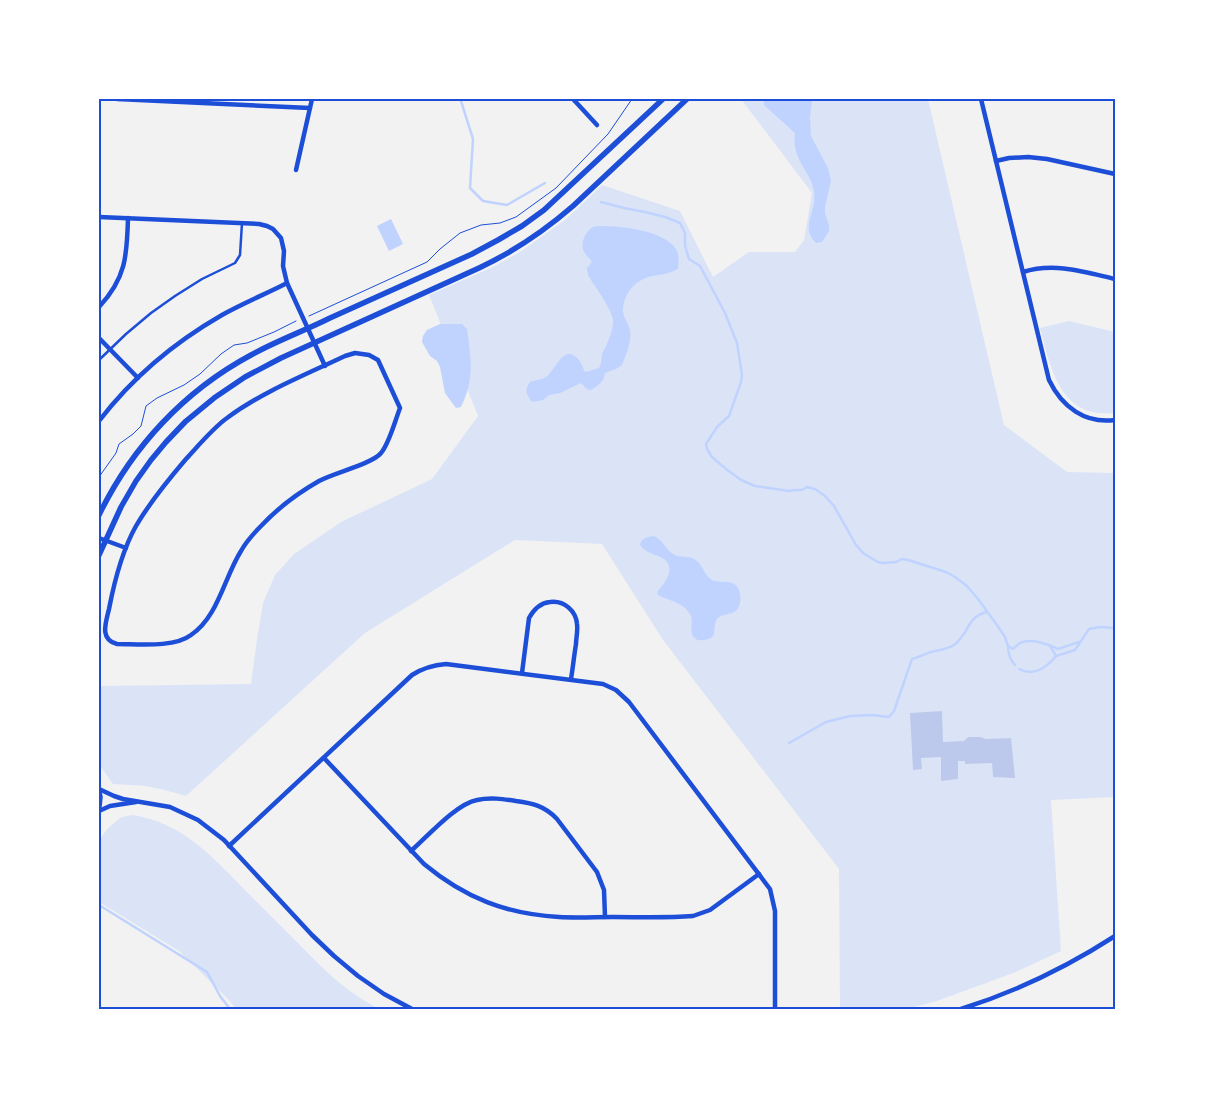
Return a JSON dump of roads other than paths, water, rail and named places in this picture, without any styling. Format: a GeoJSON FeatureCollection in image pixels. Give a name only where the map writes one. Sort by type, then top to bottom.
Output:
{"type":"FeatureCollection","features":[{"type":"Feature","properties":{"kind":"street"},"geometry":{"type":"LineString","coordinates":[[117,99],[310,108]]}},
{"type":"Feature","properties":{"kind":"street"},"geometry":{"type":"LineString","coordinates":[[296,170],[312,99]]}},
{"type":"Feature","properties":{"kind":"street"},"geometry":{"type":"LineString","coordinates":[[573,99],[597,125]]}},
{"type":"Feature","properties":{"kind":"street"},"geometry":{"type":"LineString","coordinates":[[99,515],[114,486],[138,450],[175,409],[204,385],[273,343],[472,254],[522,226],[564,193],[663,99]]}},
{"type":"Feature","properties":{"kind":"street"},"geometry":{"type":"LineString","coordinates":[[99,555],[114,520],[136,481],[166,442],[186,421],[214,398],[245,377],[280,358],[479,268],[532,239],[573,206],[687,99]]}},
{"type":"Feature","properties":{"kind":"street"},"geometry":{"type":"LineString","coordinates":[[981,99],[1047,373],[1055,391],[1063,401],[1079,414],[1103,421],[1115,420]]}},
{"type":"Feature","properties":{"kind":"street"},"geometry":{"type":"LineString","coordinates":[[996,161],[1028,157],[1115,174]]}},
{"type":"Feature","properties":{"kind":"street"},"geometry":{"type":"LineString","coordinates":[[99,217],[259,224],[273,229],[278,233],[284,251],[283,266],[287,283],[325,366]]}},
{"type":"Feature","properties":{"kind":"street"},"geometry":{"type":"LineString","coordinates":[[99,307],[114,288],[121,274],[126,251],[128,218]]}},
{"type":"Feature","properties":{"kind":"street"},"geometry":{"type":"LineString","coordinates":[[1023,272],[1048,267],[1066,268],[1115,279]]}},
{"type":"Feature","properties":{"kind":"street"},"geometry":{"type":"LineString","coordinates":[[99,421],[111,405],[163,355],[223,314],[287,283]]}},
{"type":"Feature","properties":{"kind":"street"},"geometry":{"type":"LineString","coordinates":[[99,338],[138,378]]}},
{"type":"Feature","properties":{"kind":"street"},"geometry":{"type":"LineString","coordinates":[[355,353],[369,355],[378,360],[400,408],[381,453],[360,465],[320,481],[289,500],[261,526],[241,551],[209,618],[189,637],[172,643],[117,644],[108,640],[105,626],[112,594],[126,548],[136,526],[165,482],[195,448],[226,419],[264,394],[345,356],[355,353]]}},
{"type":"Feature","properties":{"kind":"street"},"geometry":{"type":"LineString","coordinates":[[99,538],[126,548]]}},
{"type":"Feature","properties":{"kind":"street"},"geometry":{"type":"LineString","coordinates":[[522,673],[529,618],[540,605],[556,602],[567,606],[573,612],[577,623],[571,679]]}},
{"type":"Feature","properties":{"kind":"street"},"geometry":{"type":"LineString","coordinates":[[229,846],[412,675],[427,667],[446,664],[594,682],[610,686],[629,702],[770,889],[776,911],[775,1009]]}},
{"type":"Feature","properties":{"kind":"street"},"geometry":{"type":"LineString","coordinates":[[324,758],[411,851],[437,875],[468,894],[495,906],[521,913],[561,917],[693,916],[710,910],[759,874]]}},
{"type":"Feature","properties":{"kind":"street"},"geometry":{"type":"LineString","coordinates":[[138,802],[99,809],[99,791],[138,802],[170,807],[198,820],[224,840],[312,935],[334,956],[384,994],[412,1009]]}},
{"type":"Feature","properties":{"kind":"street"},"geometry":{"type":"LineString","coordinates":[[411,851],[453,812],[470,802],[492,798],[536,805],[557,819],[598,872],[604,890],[605,917]]}},
{"type":"Feature","properties":{"kind":"street"},"geometry":{"type":"LineString","coordinates":[[961,1009],[981,1003],[1036,980],[1115,936]]}},
{"type":"Feature","properties":{"kind":"street"},"geometry":{"type":"LineString","coordinates":[[981,1003],[983,1009]]}},
{"type":"Feature","properties":{"kind":"lane"},"geometry":{"type":"LineString","coordinates":[[99,360],[151,313],[175,296],[202,279],[236,264],[240,255],[242,223]]}},
{"type":"Feature","properties":{"kind":"water"},"geometry":{"type":"Polygon","coordinates":[[[764,99],[812,99],[811,136],[828,168],[831,181],[825,207],[829,231],[822,242],[816,243],[809,229],[814,193],[809,177],[797,153],[795,133],[764,105],[764,99]]]}},
{"type":"Feature","properties":{"kind":"water"},"geometry":{"type":"Polygon","coordinates":[[[391,219],[403,244],[389,251],[377,226],[391,219]]]}},
{"type":"Feature","properties":{"kind":"water"},"geometry":{"type":"Polygon","coordinates":[[[594,227],[631,228],[662,237],[678,253],[678,269],[643,279],[627,295],[623,312],[629,328],[630,339],[622,365],[605,373],[601,383],[591,390],[581,383],[560,393],[549,395],[543,400],[532,402],[526,392],[530,382],[546,377],[567,354],[577,358],[586,372],[600,366],[603,352],[612,331],[613,319],[608,306],[588,275],[587,268],[592,262],[584,252],[583,240],[588,231],[594,227]]]}},
{"type":"Feature","properties":{"kind":"water"},"geometry":{"type":"Polygon","coordinates":[[[440,324],[462,324],[467,329],[471,369],[468,387],[461,407],[456,408],[445,393],[440,367],[437,361],[430,356],[422,342],[427,330],[440,324]]]}},
{"type":"Feature","properties":{"kind":"water"},"geometry":{"type":"Polygon","coordinates":[[[654,536],[673,554],[695,560],[712,580],[731,583],[737,586],[740,596],[739,606],[732,613],[718,618],[712,637],[696,639],[692,634],[692,620],[687,610],[680,604],[658,595],[657,592],[665,582],[669,572],[668,563],[664,559],[646,551],[640,545],[643,539],[654,536]]]}},
{"type":"Feature","properties":{"kind":"waterway"},"geometry":{"type":"LineString","coordinates":[[462,99],[473,139],[470,188],[483,201],[507,205],[545,183]]}},
{"type":"Feature","properties":{"kind":"waterway"},"geometry":{"type":"LineString","coordinates":[[601,202],[665,217],[680,223],[685,233],[685,246],[689,259],[700,266],[725,313],[737,343],[742,375],[729,416],[717,427],[706,444],[712,457],[741,480],[755,486],[789,491],[802,490],[807,487],[815,489],[834,506],[856,545],[863,553],[878,562],[908,560],[946,572],[955,577],[967,586],[978,599],[1005,637],[1008,646],[1013,649],[1020,643],[1029,641],[1039,642],[1058,649],[1079,642]]}},
{"type":"Feature","properties":{"kind":"waterway"},"geometry":{"type":"LineString","coordinates":[[789,743],[826,722],[850,716],[872,715],[889,717],[894,711],[912,659],[954,645],[971,622],[987,612]]}},
{"type":"Feature","properties":{"kind":"waterway"},"geometry":{"type":"LineString","coordinates":[[1050,646],[1056,656],[1075,650],[1089,629],[1100,627],[1115,628]]}},
{"type":"Feature","properties":{"kind":"waterway"},"geometry":{"type":"LineString","coordinates":[[1008,646],[1008,651],[1015,665]]}},
{"type":"Feature","properties":{"kind":"waterway"},"geometry":{"type":"LineString","coordinates":[[1019,669],[1035,672],[1048,664],[1056,656]]}},
{"type":"Feature","properties":{"kind":"waterway"},"geometry":{"type":"LineString","coordinates":[[99,905],[207,972],[220,996],[230,1009]]}}]}
